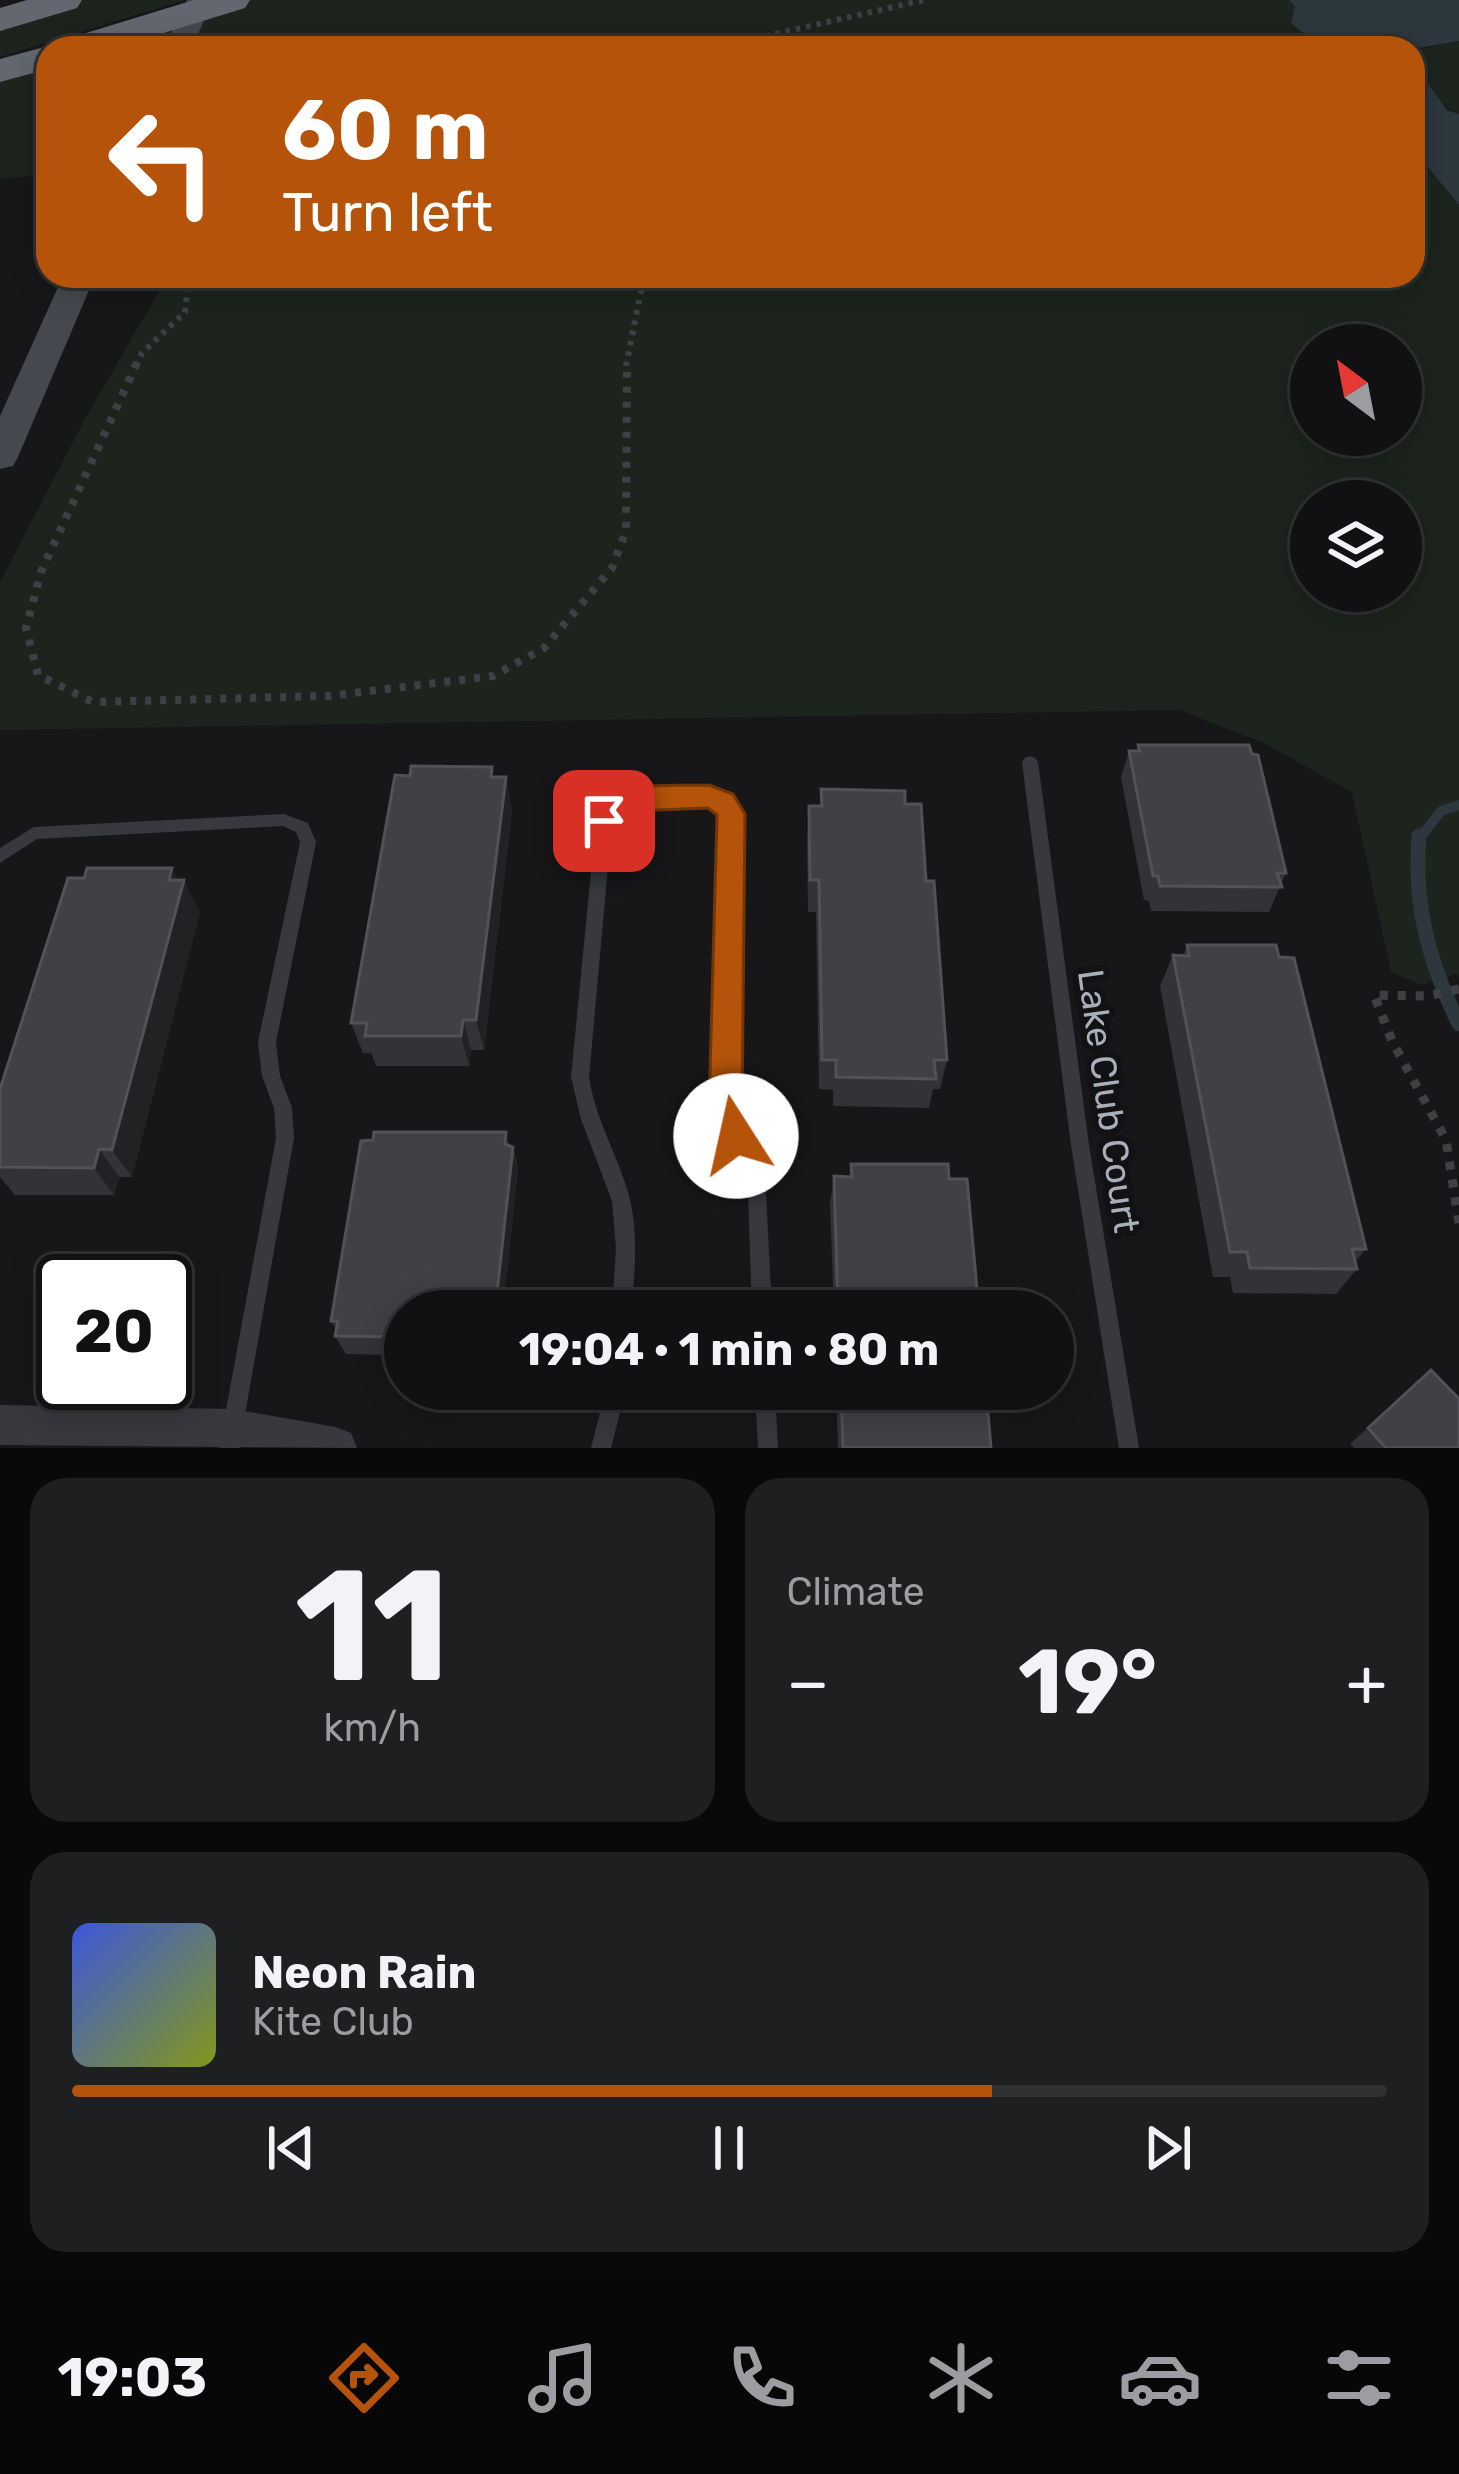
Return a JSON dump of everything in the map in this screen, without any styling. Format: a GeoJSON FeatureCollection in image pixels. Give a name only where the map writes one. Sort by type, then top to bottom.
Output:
{"type":"FeatureCollection","features":[{"type":"Feature","properties":{"kind":"highway"},"geometry":{"type":"LineString","coordinates":[[0,20],[64,0]]}},
{"type":"Feature","properties":{"kind":"highway"},"geometry":{"type":"LineString","coordinates":[[115,36],[232,0]]}},
{"type":"Feature","properties":{"kind":"highway"},"geometry":{"type":"LineString","coordinates":[[0,71],[36,60]]}},
{"type":"Feature","properties":{"kind":"main road"},"geometry":{"type":"LineString","coordinates":[[184,36],[200,0]]}},
{"type":"Feature","properties":{"kind":"main road"},"geometry":{"type":"LineString","coordinates":[[2,448],[74,288]]}},
{"type":"Feature","properties":{"kind":"street"},"geometry":{"type":"LineString","coordinates":[[0,1425],[336,1448]]}},
{"type":"Feature","properties":{"kind":"lane","name":"Lake Club Court"},"geometry":{"type":"LineString","coordinates":[[1030,762],[1080,1145],[1129,1448]]}},
{"type":"Feature","properties":{"kind":"lane"},"geometry":{"type":"LineString","coordinates":[[623,1290],[626,1222],[618,1187],[584,1111],[580,1077],[604,821],[612,808],[626,800],[709,796],[723,802],[731,814],[725,1110],[750,1159],[757,1193],[761,1290]]}},
{"type":"Feature","properties":{"kind":"lane"},"geometry":{"type":"LineString","coordinates":[[0,856],[34,833],[284,820],[302,828],[308,842],[266,1042],[271,1076],[283,1108],[285,1138],[231,1439]]}},
{"type":"Feature","properties":{"kind":"lane"},"geometry":{"type":"LineString","coordinates":[[602,1448],[611,1410]]}},
{"type":"Feature","properties":{"kind":"lane"},"geometry":{"type":"LineString","coordinates":[[767,1410],[768,1448]]}},
{"type":"Feature","properties":{"kind":"path"},"geometry":{"type":"LineString","coordinates":[[766,36],[924,0]]}},
{"type":"Feature","properties":{"kind":"path"},"geometry":{"type":"LineString","coordinates":[[188,288],[185,311],[142,353],[41,572],[26,628],[38,674],[93,702],[329,696],[494,676],[544,648],[612,568],[626,531],[625,372],[642,288]]}},
{"type":"Feature","properties":{"kind":"path"},"geometry":{"type":"LineString","coordinates":[[1459,989],[1428,996],[1374,995],[1392,1041],[1446,1140],[1459,1223]]}},
{"type":"Feature","properties":{"kind":"shaded area"},"geometry":{"type":"Polygon","coordinates":[[[86,0],[185,0],[68,36],[36,36],[36,46],[0,57],[0,24],[86,0]]]}},
{"type":"Feature","properties":{"kind":"shaded area"},"geometry":{"type":"Polygon","coordinates":[[[232,0],[1289,0],[1295,6],[1291,23],[1306,36],[115,36],[232,0]]]}},
{"type":"Feature","properties":{"kind":"shaded area"},"geometry":{"type":"Polygon","coordinates":[[[1289,0],[1459,0],[1459,41],[1425,47],[1425,36],[1306,36],[1291,23],[1295,6],[1289,0]]]}},
{"type":"Feature","properties":{"kind":"shaded area"},"geometry":{"type":"Polygon","coordinates":[[[1459,41],[1459,114],[1443,105],[1425,84],[1425,48],[1459,41]]]}},
{"type":"Feature","properties":{"kind":"shaded area"},"geometry":{"type":"Polygon","coordinates":[[[36,61],[36,176],[0,179],[0,72],[36,61]]]}},
{"type":"Feature","properties":{"kind":"shaded area"},"geometry":{"type":"Polygon","coordinates":[[[1425,80],[1447,110],[1459,114],[1459,205],[1425,164],[1425,80]]]}},
{"type":"Feature","properties":{"kind":"shaded area"},"geometry":{"type":"Polygon","coordinates":[[[1425,164],[1459,205],[1459,977],[1421,985],[1391,972],[1352,792],[1266,744],[1179,710],[0,730],[0,582],[86,417],[161,288],[1425,288],[1425,164]]]}},
{"type":"Feature","properties":{"kind":"building"},"geometry":{"type":"Polygon","coordinates":[[[1138,745],[1249,745],[1252,754],[1258,755],[1286,873],[1277,873],[1282,887],[1160,886],[1158,876],[1153,876],[1129,751],[1140,751],[1138,745]]]}},
{"type":"Feature","properties":{"kind":"building"},"geometry":{"type":"Polygon","coordinates":[[[411,766],[492,767],[491,777],[506,777],[476,1020],[463,1020],[461,1036],[365,1036],[367,1023],[351,1023],[395,775],[410,776],[411,766]]]}},
{"type":"Feature","properties":{"kind":"building"},"geometry":{"type":"Polygon","coordinates":[[[821,789],[905,791],[905,804],[921,804],[926,881],[934,881],[947,1060],[934,1060],[936,1079],[836,1077],[836,1060],[822,1060],[819,880],[810,880],[809,806],[822,806],[821,789]]]}},
{"type":"Feature","properties":{"kind":"building"},"geometry":{"type":"Polygon","coordinates":[[[87,868],[172,868],[169,880],[184,880],[112,1150],[99,1149],[94,1168],[0,1167],[0,1089],[68,878],[84,878],[87,868]]]}},
{"type":"Feature","properties":{"kind":"building"},"geometry":{"type":"Polygon","coordinates":[[[1187,945],[1276,945],[1279,957],[1294,958],[1366,1249],[1352,1249],[1357,1269],[1250,1268],[1247,1252],[1230,1252],[1173,955],[1189,956],[1187,945]]]}},
{"type":"Feature","properties":{"kind":"building"},"geometry":{"type":"Polygon","coordinates":[[[374,1132],[506,1132],[505,1144],[513,1147],[497,1290],[384,1290],[384,1337],[335,1336],[338,1321],[331,1321],[361,1141],[373,1140],[374,1132]]]}},
{"type":"Feature","properties":{"kind":"building"},"geometry":{"type":"Polygon","coordinates":[[[851,1164],[948,1164],[949,1179],[967,1179],[977,1290],[837,1290],[834,1176],[852,1177],[851,1164]]]}},
{"type":"Feature","properties":{"kind":"building"},"geometry":{"type":"Polygon","coordinates":[[[1431,1370],[1459,1399],[1459,1448],[1386,1448],[1368,1428],[1431,1370]]]}},
{"type":"Feature","properties":{"kind":"building"},"geometry":{"type":"Polygon","coordinates":[[[842,1410],[988,1410],[991,1448],[843,1448],[842,1410]]]}},
{"type":"Feature","properties":{"kind":"waterway"},"geometry":{"type":"LineString","coordinates":[[1419,839],[1441,811],[1459,805]]}},
{"type":"Feature","properties":{"kind":"waterway"},"geometry":{"type":"LineString","coordinates":[[1419,836],[1418,885],[1426,933],[1459,1024]]}},
{"type":"Feature","properties":{"kind":"route"},"geometry":{"type":"LineString","coordinates":[[604,821],[612,808],[626,800],[709,796],[723,802],[731,814],[725,1110],[736,1136]]}}]}
